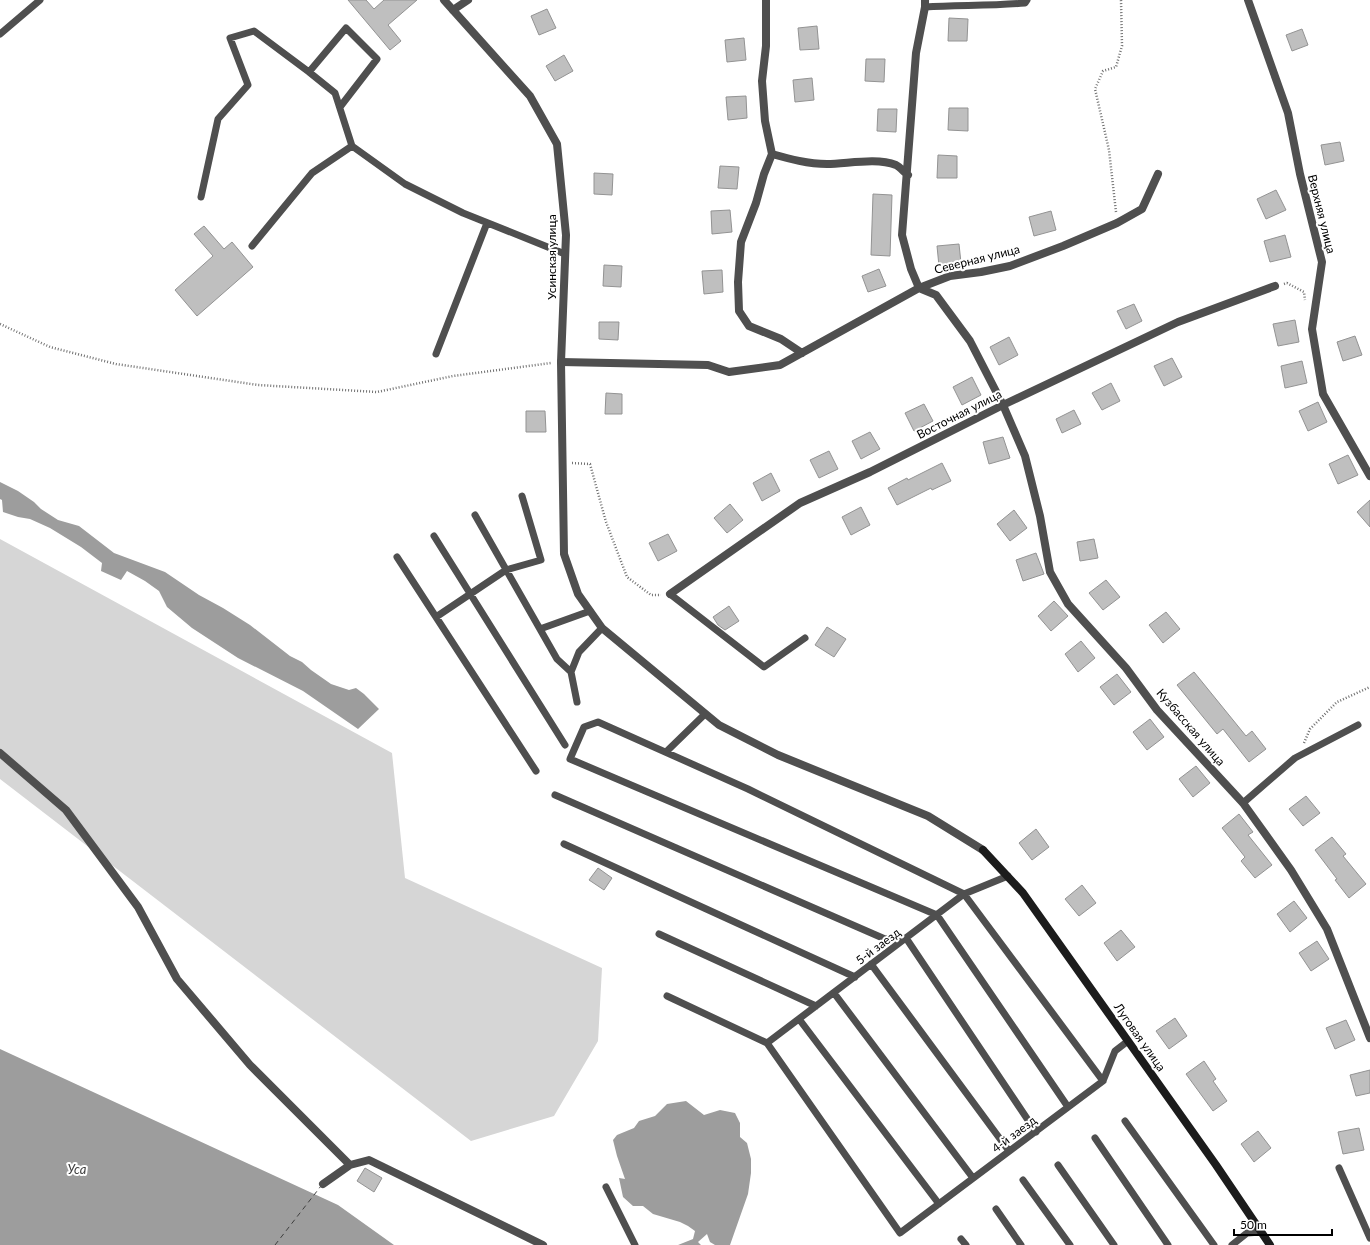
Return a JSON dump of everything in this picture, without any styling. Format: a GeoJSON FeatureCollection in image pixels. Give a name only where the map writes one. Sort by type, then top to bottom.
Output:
{"type":"FeatureCollection","features":[{"type":"Feature","properties":{"kind":"main road","name":"Луговая улица"},"geometry":{"type":"LineString","coordinates":[[983,850],[1023,893],[1216,1165],[1270,1245]]}},
{"type":"Feature","properties":{"kind":"street","name":"Усинская улица"},"geometry":{"type":"LineString","coordinates":[[444,0],[530,96],[557,144],[566,235],[561,362],[564,463],[564,554],[578,594],[602,628],[719,725],[778,755],[928,816],[983,850]]}},
{"type":"Feature","properties":{"kind":"street"},"geometry":{"type":"LineString","coordinates":[[453,10],[468,0]]}},
{"type":"Feature","properties":{"kind":"street"},"geometry":{"type":"LineString","coordinates":[[766,0],[766,46],[762,81],[765,121],[772,154],[741,242],[738,282],[739,311],[749,326],[781,339],[802,353]]}},
{"type":"Feature","properties":{"kind":"street","name":"Верхняя улица"},"geometry":{"type":"LineString","coordinates":[[1248,0],[1288,113],[1300,174],[1322,262],[1312,329],[1323,394],[1370,476]]}},
{"type":"Feature","properties":{"kind":"street"},"geometry":{"type":"LineString","coordinates":[[919,288],[902,235],[908,175],[916,53],[925,3]]}},
{"type":"Feature","properties":{"kind":"street"},"geometry":{"type":"LineString","coordinates":[[772,154],[799,161],[827,164],[882,162],[896,165],[908,175]]}},
{"type":"Feature","properties":{"kind":"street","name":"Северная улица"},"geometry":{"type":"LineString","coordinates":[[561,362],[708,365],[729,372],[780,365],[919,288],[950,276],[1010,266],[1063,246],[1117,223],[1142,209],[1158,174]]}},
{"type":"Feature","properties":{"kind":"street","name":"Восточная улица"},"geometry":{"type":"LineString","coordinates":[[670,594],[800,502],[870,472],[1003,405],[1178,322],[1275,286]]}},
{"type":"Feature","properties":{"kind":"street","name":"Кузбасская улица"},"geometry":{"type":"LineString","coordinates":[[919,288],[936,295],[970,341],[1003,405],[1025,456],[1040,516],[1050,572],[1068,604],[1126,668],[1158,710],[1243,803],[1291,870],[1327,929],[1370,1038]]}},
{"type":"Feature","properties":{"kind":"street"},"geometry":{"type":"LineString","coordinates":[[0,753],[66,810],[138,907],[177,979],[250,1065],[350,1165]]}},
{"type":"Feature","properties":{"kind":"street"},"geometry":{"type":"LineString","coordinates":[[323,1184],[350,1165],[369,1160],[543,1245]]}},
{"type":"Feature","properties":{"kind":"lane"},"geometry":{"type":"LineString","coordinates":[[0,34],[40,0]]}},
{"type":"Feature","properties":{"kind":"lane"},"geometry":{"type":"LineString","coordinates":[[925,3],[949,5],[994,5],[1025,3],[1027,0]]}},
{"type":"Feature","properties":{"kind":"lane"},"geometry":{"type":"LineString","coordinates":[[309,72],[346,28],[377,59],[340,107]]}},
{"type":"Feature","properties":{"kind":"lane"},"geometry":{"type":"LineString","coordinates":[[201,197],[218,119],[248,85],[230,38],[254,31],[335,93],[352,146],[405,184],[463,213],[565,254]]}},
{"type":"Feature","properties":{"kind":"lane"},"geometry":{"type":"LineString","coordinates":[[252,246],[312,173],[352,146]]}},
{"type":"Feature","properties":{"kind":"lane"},"geometry":{"type":"LineString","coordinates":[[436,354],[487,223]]}},
{"type":"Feature","properties":{"kind":"lane"},"geometry":{"type":"LineString","coordinates":[[436,617],[506,570],[541,560],[522,496]]}},
{"type":"Feature","properties":{"kind":"lane"},"geometry":{"type":"LineString","coordinates":[[476,515],[557,659],[571,672]]}},
{"type":"Feature","properties":{"kind":"lane"},"geometry":{"type":"LineString","coordinates":[[434,536],[565,745]]}},
{"type":"Feature","properties":{"kind":"lane"},"geometry":{"type":"LineString","coordinates":[[397,558],[536,771]]}},
{"type":"Feature","properties":{"kind":"lane"},"geometry":{"type":"LineString","coordinates":[[670,594],[764,666],[805,638]]}},
{"type":"Feature","properties":{"kind":"lane"},"geometry":{"type":"LineString","coordinates":[[540,629],[590,611]]}},
{"type":"Feature","properties":{"kind":"lane"},"geometry":{"type":"LineString","coordinates":[[577,702],[571,672],[579,652],[602,628]]}},
{"type":"Feature","properties":{"kind":"lane"},"geometry":{"type":"LineString","coordinates":[[666,752],[705,714]]}},
{"type":"Feature","properties":{"kind":"lane"},"geometry":{"type":"LineString","coordinates":[[1068,1107],[937,915],[570,759],[584,727],[598,722],[748,789],[964,894],[1103,1081]]}},
{"type":"Feature","properties":{"kind":"lane"},"geometry":{"type":"LineString","coordinates":[[1243,803],[1298,756],[1358,725]]}},
{"type":"Feature","properties":{"kind":"lane"},"geometry":{"type":"LineString","coordinates":[[555,795],[885,938],[906,938],[1036,1132]]}},
{"type":"Feature","properties":{"kind":"lane"},"geometry":{"type":"LineString","coordinates":[[564,844],[855,977]]}},
{"type":"Feature","properties":{"kind":"lane","name":"5-й заезд"},"geometry":{"type":"LineString","coordinates":[[767,1043],[964,894],[1008,876]]}},
{"type":"Feature","properties":{"kind":"lane"},"geometry":{"type":"LineString","coordinates":[[659,934],[816,1006]]}},
{"type":"Feature","properties":{"kind":"lane"},"geometry":{"type":"LineString","coordinates":[[872,964],[1009,1151]]}},
{"type":"Feature","properties":{"kind":"lane"},"geometry":{"type":"LineString","coordinates":[[834,993],[973,1178]]}},
{"type":"Feature","properties":{"kind":"lane"},"geometry":{"type":"LineString","coordinates":[[667,996],[767,1043]]}},
{"type":"Feature","properties":{"kind":"lane"},"geometry":{"type":"LineString","coordinates":[[800,1019],[939,1204]]}},
{"type":"Feature","properties":{"kind":"lane"},"geometry":{"type":"LineString","coordinates":[[1103,1081],[1115,1051],[1128,1041]]}},
{"type":"Feature","properties":{"kind":"lane","name":"4-й заезд"},"geometry":{"type":"LineString","coordinates":[[767,1043],[900,1233],[1103,1081]]}},
{"type":"Feature","properties":{"kind":"lane"},"geometry":{"type":"LineString","coordinates":[[1125,1121],[1214,1245]]}},
{"type":"Feature","properties":{"kind":"lane"},"geometry":{"type":"LineString","coordinates":[[1095,1138],[1168,1245]]}},
{"type":"Feature","properties":{"kind":"lane"},"geometry":{"type":"LineString","coordinates":[[1058,1165],[1114,1245]]}},
{"type":"Feature","properties":{"kind":"lane"},"geometry":{"type":"LineString","coordinates":[[1339,1168],[1370,1238]]}},
{"type":"Feature","properties":{"kind":"lane"},"geometry":{"type":"LineString","coordinates":[[1023,1180],[1070,1245]]}},
{"type":"Feature","properties":{"kind":"lane"},"geometry":{"type":"LineString","coordinates":[[606,1187],[635,1245]]}},
{"type":"Feature","properties":{"kind":"lane"},"geometry":{"type":"LineString","coordinates":[[996,1209],[1021,1245]]}},
{"type":"Feature","properties":{"kind":"lane"},"geometry":{"type":"LineString","coordinates":[[1232,1245],[1247,1233],[1261,1232]]}},
{"type":"Feature","properties":{"kind":"lane"},"geometry":{"type":"LineString","coordinates":[[961,1238],[966,1245]]}},
{"type":"Feature","properties":{"kind":"path"},"geometry":{"type":"LineString","coordinates":[[1117,223],[1109,150],[1095,89],[1103,71],[1116,67],[1122,46],[1121,0]]}},
{"type":"Feature","properties":{"kind":"path"},"geometry":{"type":"LineString","coordinates":[[1275,286],[1287,283],[1304,292],[1307,312],[1314,317]]}},
{"type":"Feature","properties":{"kind":"path"},"geometry":{"type":"LineString","coordinates":[[0,324],[50,347],[116,364],[258,385],[376,392],[453,376],[561,362]]}},
{"type":"Feature","properties":{"kind":"path"},"geometry":{"type":"LineString","coordinates":[[564,463],[590,464],[606,522],[627,577],[652,595],[670,594]]}},
{"type":"Feature","properties":{"kind":"path"},"geometry":{"type":"LineString","coordinates":[[1298,756],[1310,729],[1337,702],[1370,687]]}},
{"type":"Feature","properties":{"kind":"shaded area"},"geometry":{"type":"Polygon","coordinates":[[[0,539],[392,753],[405,878],[602,968],[598,1041],[554,1116],[471,1141],[0,779],[0,539]]]}},
{"type":"Feature","properties":{"kind":"water"},"geometry":{"type":"Polygon","coordinates":[[[0,482],[18,491],[58,520],[79,526],[114,553],[165,572],[199,595],[250,625],[290,656],[302,662],[331,684],[349,690],[356,688],[379,709],[358,729],[303,691],[238,658],[192,628],[167,607],[159,591],[145,581],[127,571],[121,580],[101,571],[102,563],[81,547],[50,528],[30,519],[3,512],[2,500],[0,499],[0,482]]]}},
{"type":"Feature","properties":{"kind":"water","name":"Уса"},"geometry":{"type":"Polygon","coordinates":[[[0,1049],[338,1205],[394,1245],[0,1245],[0,1049]]]}},
{"type":"Feature","properties":{"kind":"water"},"geometry":{"type":"Polygon","coordinates":[[[686,1101],[704,1115],[720,1110],[735,1113],[740,1123],[740,1137],[747,1143],[751,1159],[748,1194],[730,1245],[715,1245],[710,1242],[707,1234],[698,1242],[701,1245],[678,1245],[693,1239],[695,1231],[680,1222],[653,1214],[643,1206],[633,1206],[623,1197],[619,1178],[625,1179],[613,1140],[617,1135],[634,1128],[639,1121],[655,1116],[667,1104],[686,1101]]]}},
{"type":"Feature","properties":{"kind":"building"},"geometry":{"type":"Polygon","coordinates":[[[348,0],[366,0],[374,9],[384,0],[417,0],[388,25],[401,41],[390,50],[348,0]]]}},
{"type":"Feature","properties":{"kind":"building"},"geometry":{"type":"Polygon","coordinates":[[[547,9],[556,28],[539,35],[531,16],[547,9]]]}},
{"type":"Feature","properties":{"kind":"building"},"geometry":{"type":"Polygon","coordinates":[[[949,18],[968,19],[967,41],[948,41],[949,18]]]}},
{"type":"Feature","properties":{"kind":"building"},"geometry":{"type":"Polygon","coordinates":[[[817,26],[819,49],[800,50],[798,28],[817,26]]]}},
{"type":"Feature","properties":{"kind":"building"},"geometry":{"type":"Polygon","coordinates":[[[1302,29],[1308,45],[1292,51],[1286,35],[1302,29]]]}},
{"type":"Feature","properties":{"kind":"building"},"geometry":{"type":"Polygon","coordinates":[[[744,38],[746,60],[727,62],[725,40],[744,38]]]}},
{"type":"Feature","properties":{"kind":"building"},"geometry":{"type":"Polygon","coordinates":[[[564,55],[573,71],[555,81],[546,66],[564,55]]]}},
{"type":"Feature","properties":{"kind":"building"},"geometry":{"type":"Polygon","coordinates":[[[866,59],[885,59],[884,82],[865,81],[866,59]]]}},
{"type":"Feature","properties":{"kind":"building"},"geometry":{"type":"Polygon","coordinates":[[[812,78],[814,100],[795,102],[793,80],[812,78]]]}},
{"type":"Feature","properties":{"kind":"building"},"geometry":{"type":"Polygon","coordinates":[[[746,96],[747,118],[728,120],[726,97],[746,96]]]}},
{"type":"Feature","properties":{"kind":"building"},"geometry":{"type":"Polygon","coordinates":[[[949,108],[968,108],[968,131],[948,130],[949,108]]]}},
{"type":"Feature","properties":{"kind":"building"},"geometry":{"type":"Polygon","coordinates":[[[878,109],[897,109],[896,132],[877,131],[878,109]]]}},
{"type":"Feature","properties":{"kind":"building"},"geometry":{"type":"Polygon","coordinates":[[[1340,142],[1344,161],[1325,165],[1321,145],[1340,142]]]}},
{"type":"Feature","properties":{"kind":"building"},"geometry":{"type":"Polygon","coordinates":[[[938,155],[957,156],[957,178],[937,178],[938,155]]]}},
{"type":"Feature","properties":{"kind":"building"},"geometry":{"type":"Polygon","coordinates":[[[720,166],[739,167],[737,189],[718,188],[720,166]]]}},
{"type":"Feature","properties":{"kind":"building"},"geometry":{"type":"Polygon","coordinates":[[[594,173],[613,174],[612,195],[594,194],[594,173]]]}},
{"type":"Feature","properties":{"kind":"building"},"geometry":{"type":"Polygon","coordinates":[[[1276,190],[1286,210],[1266,219],[1257,199],[1276,190]]]}},
{"type":"Feature","properties":{"kind":"building"},"geometry":{"type":"Polygon","coordinates":[[[873,194],[892,195],[890,256],[871,255],[873,194]]]}},
{"type":"Feature","properties":{"kind":"building"},"geometry":{"type":"Polygon","coordinates":[[[730,210],[732,232],[712,234],[711,211],[730,210]]]}},
{"type":"Feature","properties":{"kind":"building"},"geometry":{"type":"Polygon","coordinates":[[[1051,211],[1056,230],[1034,236],[1029,217],[1051,211]]]}},
{"type":"Feature","properties":{"kind":"building"},"geometry":{"type":"Polygon","coordinates":[[[204,226],[224,249],[232,242],[253,267],[197,316],[175,290],[213,256],[194,234],[204,226]]]}},
{"type":"Feature","properties":{"kind":"building"},"geometry":{"type":"Polygon","coordinates":[[[1285,235],[1291,257],[1270,262],[1264,241],[1285,235]]]}},
{"type":"Feature","properties":{"kind":"building"},"geometry":{"type":"Polygon","coordinates":[[[959,244],[961,263],[939,266],[937,246],[959,244]]]}},
{"type":"Feature","properties":{"kind":"building"},"geometry":{"type":"Polygon","coordinates":[[[604,265],[622,266],[621,287],[603,286],[604,265]]]}},
{"type":"Feature","properties":{"kind":"building"},"geometry":{"type":"Polygon","coordinates":[[[879,269],[886,286],[868,292],[862,276],[879,269]]]}},
{"type":"Feature","properties":{"kind":"building"},"geometry":{"type":"Polygon","coordinates":[[[722,270],[723,292],[704,294],[702,271],[722,270]]]}},
{"type":"Feature","properties":{"kind":"building"},"geometry":{"type":"Polygon","coordinates":[[[1134,304],[1142,321],[1126,329],[1117,311],[1134,304]]]}},
{"type":"Feature","properties":{"kind":"building"},"geometry":{"type":"Polygon","coordinates":[[[1295,320],[1299,342],[1278,346],[1273,324],[1295,320]]]}},
{"type":"Feature","properties":{"kind":"building"},"geometry":{"type":"Polygon","coordinates":[[[599,322],[619,322],[618,340],[599,339],[599,322]]]}},
{"type":"Feature","properties":{"kind":"building"},"geometry":{"type":"Polygon","coordinates":[[[1355,336],[1362,355],[1343,361],[1337,342],[1355,336]]]}},
{"type":"Feature","properties":{"kind":"building"},"geometry":{"type":"Polygon","coordinates":[[[1009,337],[1018,355],[999,365],[990,347],[1009,337]]]}},
{"type":"Feature","properties":{"kind":"building"},"geometry":{"type":"Polygon","coordinates":[[[1172,358],[1182,377],[1164,386],[1154,366],[1172,358]]]}},
{"type":"Feature","properties":{"kind":"building"},"geometry":{"type":"Polygon","coordinates":[[[1302,361],[1307,383],[1285,388],[1281,366],[1302,361]]]}},
{"type":"Feature","properties":{"kind":"building"},"geometry":{"type":"Polygon","coordinates":[[[972,377],[981,395],[962,405],[953,387],[972,377]]]}},
{"type":"Feature","properties":{"kind":"building"},"geometry":{"type":"Polygon","coordinates":[[[1111,383],[1120,401],[1102,410],[1092,393],[1111,383]]]}},
{"type":"Feature","properties":{"kind":"building"},"geometry":{"type":"Polygon","coordinates":[[[606,393],[622,394],[622,414],[605,414],[606,393]]]}},
{"type":"Feature","properties":{"kind":"building"},"geometry":{"type":"Polygon","coordinates":[[[1318,402],[1327,422],[1308,431],[1299,411],[1318,402]]]}},
{"type":"Feature","properties":{"kind":"building"},"geometry":{"type":"Polygon","coordinates":[[[924,404],[933,421],[914,431],[905,413],[924,404]]]}},
{"type":"Feature","properties":{"kind":"building"},"geometry":{"type":"Polygon","coordinates":[[[1074,410],[1081,424],[1062,433],[1056,419],[1074,410]]]}},
{"type":"Feature","properties":{"kind":"building"},"geometry":{"type":"Polygon","coordinates":[[[526,411],[545,411],[546,432],[526,432],[526,411]]]}},
{"type":"Feature","properties":{"kind":"building"},"geometry":{"type":"Polygon","coordinates":[[[870,432],[880,449],[861,459],[852,441],[870,432]]]}},
{"type":"Feature","properties":{"kind":"building"},"geometry":{"type":"Polygon","coordinates":[[[1003,437],[1010,458],[989,464],[983,442],[1003,437]]]}},
{"type":"Feature","properties":{"kind":"building"},"geometry":{"type":"Polygon","coordinates":[[[829,451],[838,469],[819,478],[810,460],[829,451]]]}},
{"type":"Feature","properties":{"kind":"building"},"geometry":{"type":"Polygon","coordinates":[[[1348,455],[1358,475],[1338,484],[1329,464],[1348,455]]]}},
{"type":"Feature","properties":{"kind":"building"},"geometry":{"type":"Polygon","coordinates":[[[942,463],[951,481],[932,490],[931,488],[897,505],[888,488],[942,463]]]}},
{"type":"Feature","properties":{"kind":"building"},"geometry":{"type":"Polygon","coordinates":[[[771,473],[780,491],[762,501],[753,483],[771,473]]]}},
{"type":"Feature","properties":{"kind":"building"},"geometry":{"type":"Polygon","coordinates":[[[1370,500],[1370,527],[1357,512],[1370,500]]]}},
{"type":"Feature","properties":{"kind":"building"},"geometry":{"type":"Polygon","coordinates":[[[730,504],[743,520],[727,533],[714,518],[730,504]]]}},
{"type":"Feature","properties":{"kind":"building"},"geometry":{"type":"Polygon","coordinates":[[[861,507],[870,525],[851,535],[842,517],[861,507]]]}},
{"type":"Feature","properties":{"kind":"building"},"geometry":{"type":"Polygon","coordinates":[[[1014,510],[1027,528],[1010,541],[997,524],[1014,510]]]}},
{"type":"Feature","properties":{"kind":"building"},"geometry":{"type":"Polygon","coordinates":[[[668,534],[677,551],[658,561],[649,543],[668,534]]]}},
{"type":"Feature","properties":{"kind":"building"},"geometry":{"type":"Polygon","coordinates":[[[1094,539],[1098,558],[1080,561],[1077,542],[1094,539]]]}},
{"type":"Feature","properties":{"kind":"building"},"geometry":{"type":"Polygon","coordinates":[[[1036,553],[1044,574],[1023,581],[1016,560],[1036,553]]]}},
{"type":"Feature","properties":{"kind":"building"},"geometry":{"type":"Polygon","coordinates":[[[1106,580],[1120,597],[1103,610],[1089,593],[1106,580]]]}},
{"type":"Feature","properties":{"kind":"building"},"geometry":{"type":"Polygon","coordinates":[[[1054,601],[1068,616],[1051,631],[1038,616],[1054,601]]]}},
{"type":"Feature","properties":{"kind":"building"},"geometry":{"type":"Polygon","coordinates":[[[729,606],[739,621],[725,630],[718,625],[713,617],[729,606]]]}},
{"type":"Feature","properties":{"kind":"building"},"geometry":{"type":"Polygon","coordinates":[[[1166,612],[1180,629],[1163,643],[1149,625],[1166,612]]]}},
{"type":"Feature","properties":{"kind":"building"},"geometry":{"type":"Polygon","coordinates":[[[827,627],[846,639],[834,657],[815,645],[827,627]]]}},
{"type":"Feature","properties":{"kind":"building"},"geometry":{"type":"Polygon","coordinates":[[[1081,641],[1095,658],[1078,672],[1065,654],[1081,641]]]}},
{"type":"Feature","properties":{"kind":"building"},"geometry":{"type":"Polygon","coordinates":[[[1194,672],[1246,736],[1252,731],[1266,749],[1249,762],[1223,729],[1217,734],[1177,685],[1194,672]]]}},
{"type":"Feature","properties":{"kind":"building"},"geometry":{"type":"Polygon","coordinates":[[[1117,674],[1131,692],[1114,705],[1100,687],[1117,674]]]}},
{"type":"Feature","properties":{"kind":"building"},"geometry":{"type":"Polygon","coordinates":[[[1150,719],[1164,737],[1147,750],[1133,732],[1150,719]]]}},
{"type":"Feature","properties":{"kind":"building"},"geometry":{"type":"Polygon","coordinates":[[[1196,766],[1210,783],[1193,797],[1179,779],[1196,766]]]}},
{"type":"Feature","properties":{"kind":"building"},"geometry":{"type":"Polygon","coordinates":[[[1306,796],[1320,813],[1303,826],[1289,809],[1306,796]]]}},
{"type":"Feature","properties":{"kind":"building"},"geometry":{"type":"Polygon","coordinates":[[[1239,814],[1253,832],[1248,835],[1272,865],[1255,878],[1241,861],[1245,857],[1222,828],[1239,814]]]}},
{"type":"Feature","properties":{"kind":"building"},"geometry":{"type":"Polygon","coordinates":[[[1036,829],[1049,847],[1032,860],[1019,843],[1036,829]]]}},
{"type":"Feature","properties":{"kind":"building"},"geometry":{"type":"Polygon","coordinates":[[[1332,837],[1346,854],[1343,856],[1366,884],[1349,898],[1315,850],[1332,837]]]}},
{"type":"Feature","properties":{"kind":"building"},"geometry":{"type":"Polygon","coordinates":[[[598,868],[612,878],[604,890],[589,880],[598,868]]]}},
{"type":"Feature","properties":{"kind":"building"},"geometry":{"type":"Polygon","coordinates":[[[1082,885],[1096,903],[1079,916],[1065,899],[1082,885]]]}},
{"type":"Feature","properties":{"kind":"building"},"geometry":{"type":"Polygon","coordinates":[[[1294,901],[1307,918],[1290,932],[1277,914],[1294,901]]]}},
{"type":"Feature","properties":{"kind":"building"},"geometry":{"type":"Polygon","coordinates":[[[1121,930],[1135,947],[1117,961],[1104,943],[1121,930]]]}},
{"type":"Feature","properties":{"kind":"building"},"geometry":{"type":"Polygon","coordinates":[[[1317,941],[1329,959],[1311,971],[1299,953],[1317,941]]]}},
{"type":"Feature","properties":{"kind":"building"},"geometry":{"type":"Polygon","coordinates":[[[1175,1018],[1187,1036],[1169,1049],[1156,1031],[1175,1018]]]}},
{"type":"Feature","properties":{"kind":"building"},"geometry":{"type":"Polygon","coordinates":[[[1346,1020],[1355,1040],[1335,1049],[1326,1028],[1346,1020]]]}},
{"type":"Feature","properties":{"kind":"building"},"geometry":{"type":"Polygon","coordinates":[[[1204,1061],[1216,1079],[1213,1081],[1227,1101],[1213,1111],[1186,1074],[1204,1061]]]}},
{"type":"Feature","properties":{"kind":"building"},"geometry":{"type":"Polygon","coordinates":[[[1370,1070],[1370,1093],[1356,1096],[1350,1075],[1370,1070]]]}},
{"type":"Feature","properties":{"kind":"building"},"geometry":{"type":"Polygon","coordinates":[[[1359,1128],[1364,1150],[1343,1154],[1338,1132],[1359,1128]]]}},
{"type":"Feature","properties":{"kind":"building"},"geometry":{"type":"Polygon","coordinates":[[[1258,1131],[1271,1148],[1254,1162],[1241,1144],[1258,1131]]]}},
{"type":"Feature","properties":{"kind":"building"},"geometry":{"type":"Polygon","coordinates":[[[365,1168],[382,1178],[374,1192],[357,1181],[365,1168]]]}},
{"type":"Feature","properties":{"kind":"ferry route"},"geometry":{"type":"LineString","coordinates":[[275,1245],[321,1186]]}}]}
